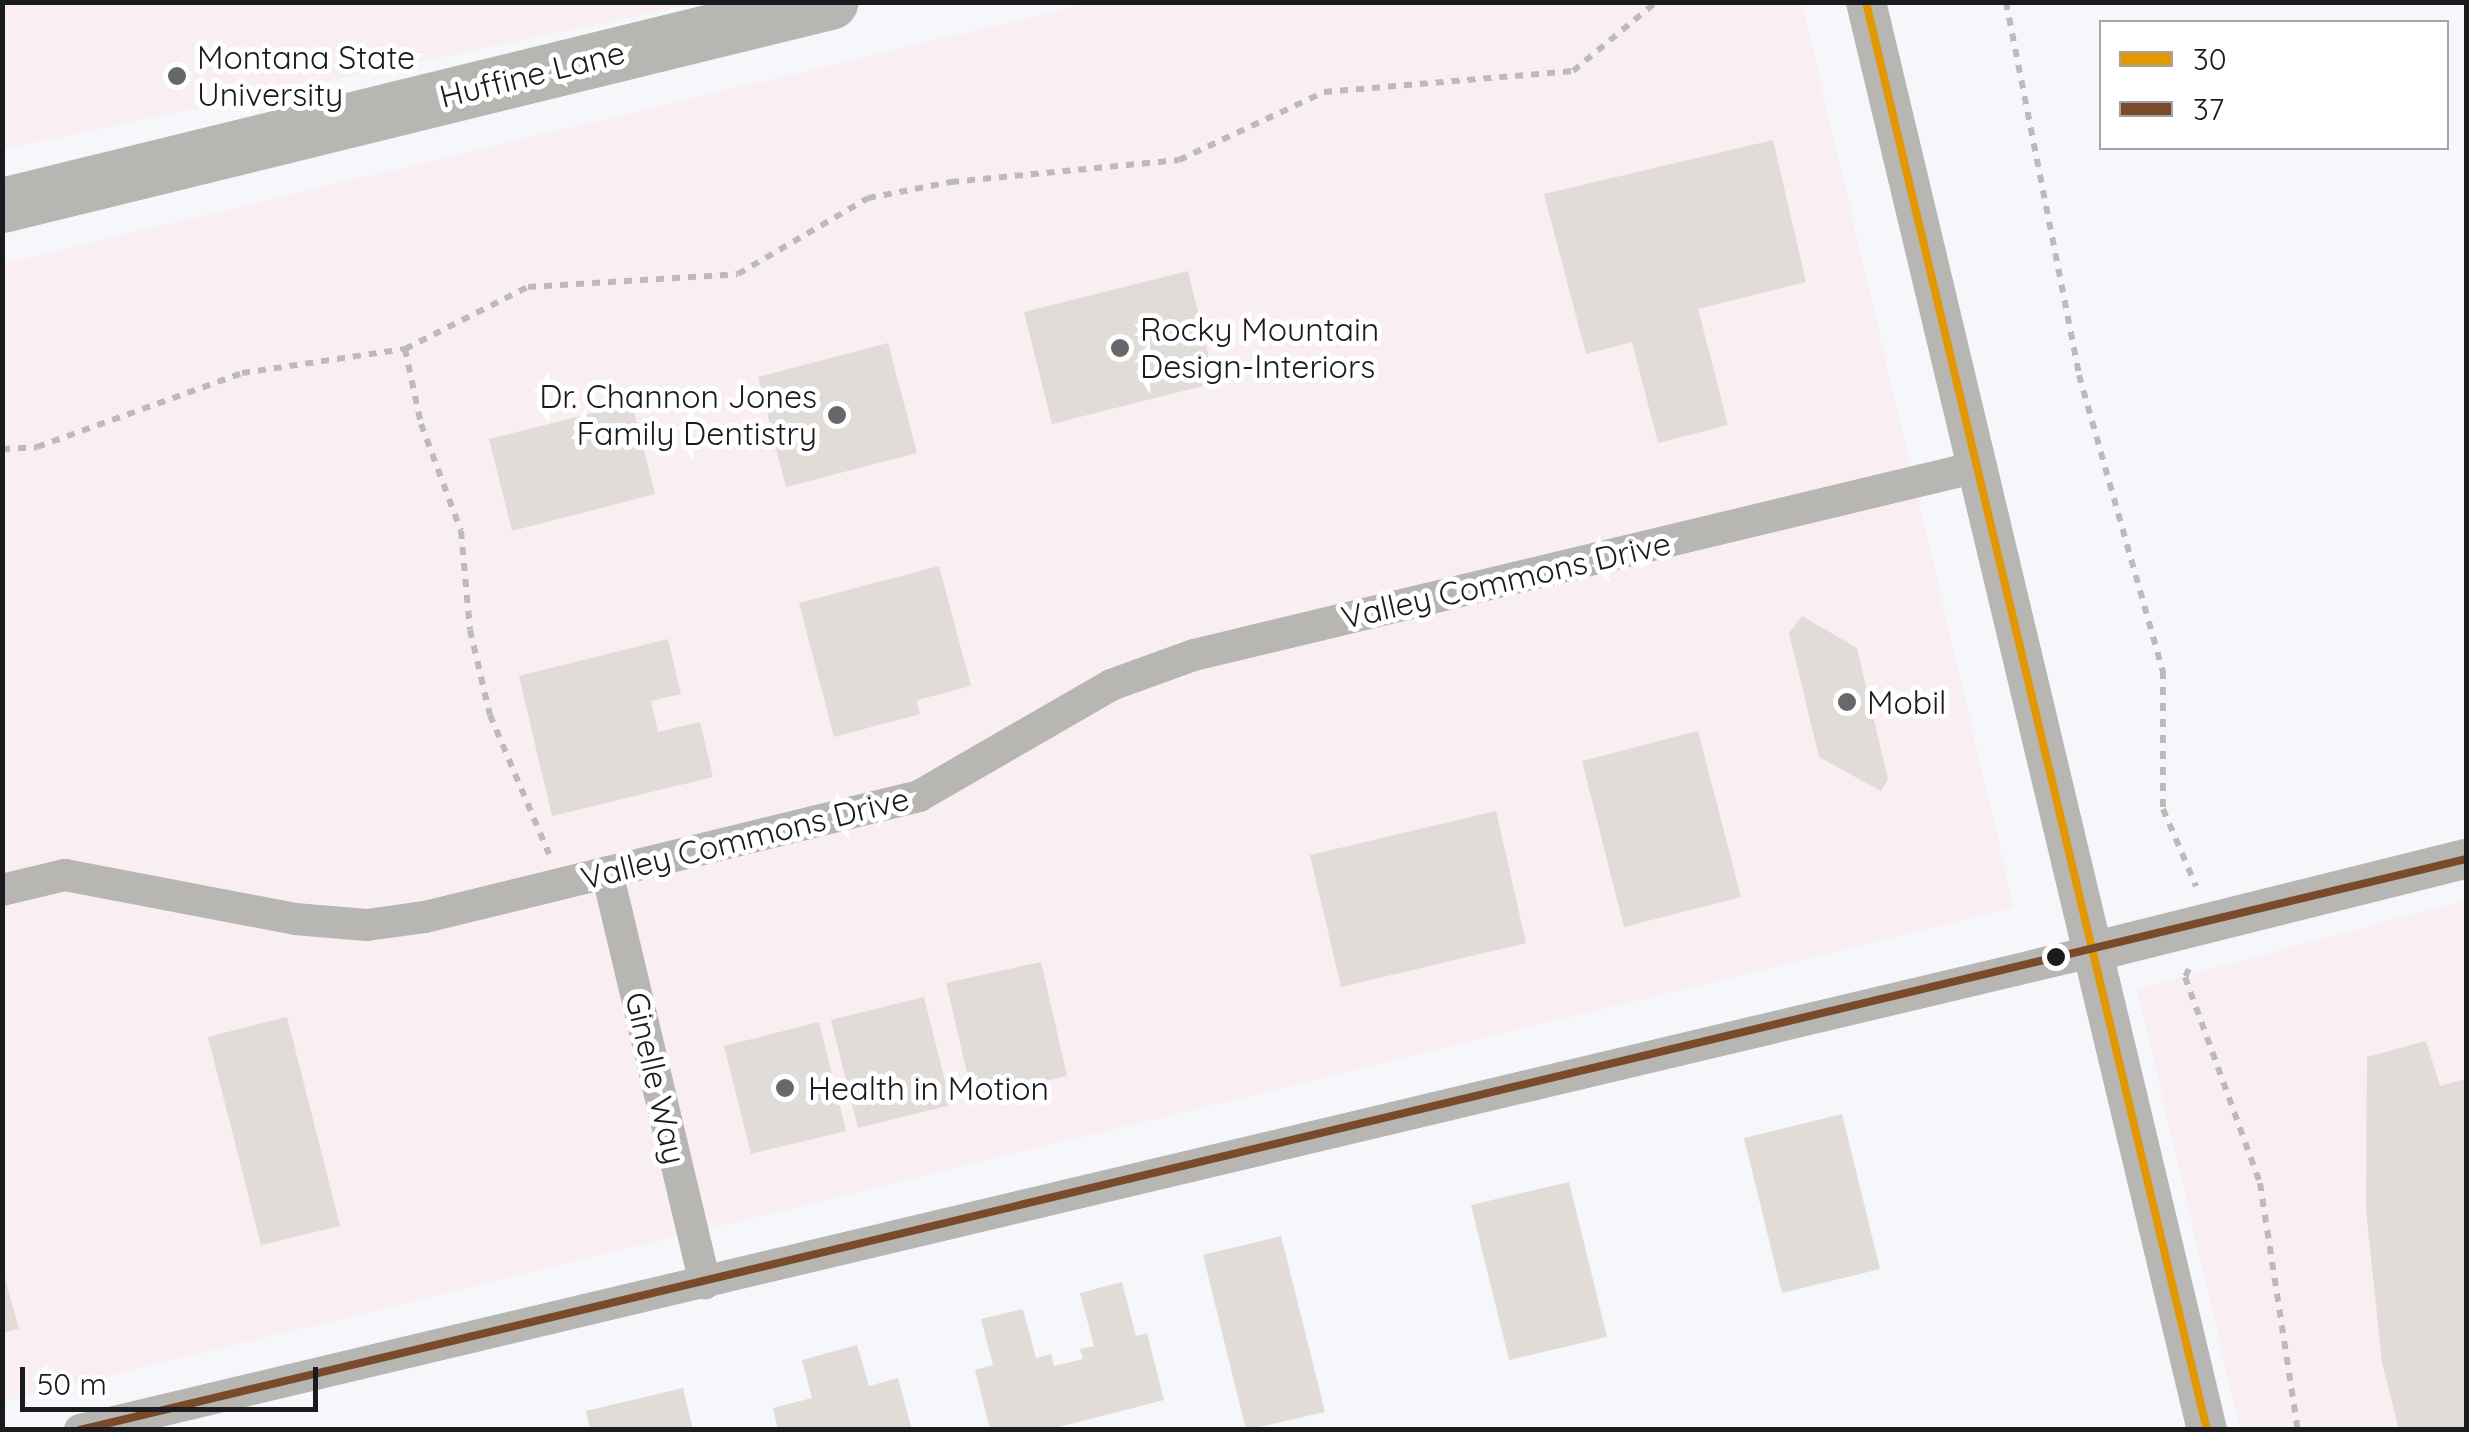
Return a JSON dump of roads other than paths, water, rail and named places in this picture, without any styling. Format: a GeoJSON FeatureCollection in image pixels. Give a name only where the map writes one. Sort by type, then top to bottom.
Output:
{"type":"FeatureCollection","features":[{"type":"Feature","properties":{"kind":"highway","name":"Huffine Lane"},"geometry":{"type":"LineString","coordinates":[[2,204],[830,2]]}},
{"type":"Feature","properties":{"kind":"street"},"geometry":{"type":"LineString","coordinates":[[1866,2],[1981,466],[2207,1430]]}},
{"type":"Feature","properties":{"kind":"street","name":"Valley Commons Drive"},"geometry":{"type":"LineString","coordinates":[[2,890],[65,874],[296,918],[367,925],[558,884],[918,796],[1110,685],[1194,655],[1981,466]]}},
{"type":"Feature","properties":{"kind":"street"},"geometry":{"type":"LineString","coordinates":[[80,1430],[705,1284],[2466,859]]}},
{"type":"Feature","properties":{"kind":"street","name":"Ginelle Way"},"geometry":{"type":"LineString","coordinates":[[607,872],[705,1284]]}},
{"type":"Feature","properties":{"kind":"place","name":"Montana State University"},"geometry":{"type":"Point","coordinates":[177,76]}},
{"type":"Feature","properties":{"kind":"place","name":"Rocky Mountain Design-Interiors"},"geometry":{"type":"Point","coordinates":[1120,348]}},
{"type":"Feature","properties":{"kind":"place","name":"Dr. Channon Jones Family Dentistry"},"geometry":{"type":"Point","coordinates":[837,415]}},
{"type":"Feature","properties":{"kind":"place","name":"Mobil"},"geometry":{"type":"Point","coordinates":[1847,702]}},
{"type":"Feature","properties":{"kind":"place","name":"Health in Motion"},"geometry":{"type":"Point","coordinates":[785,1088]}}]}
